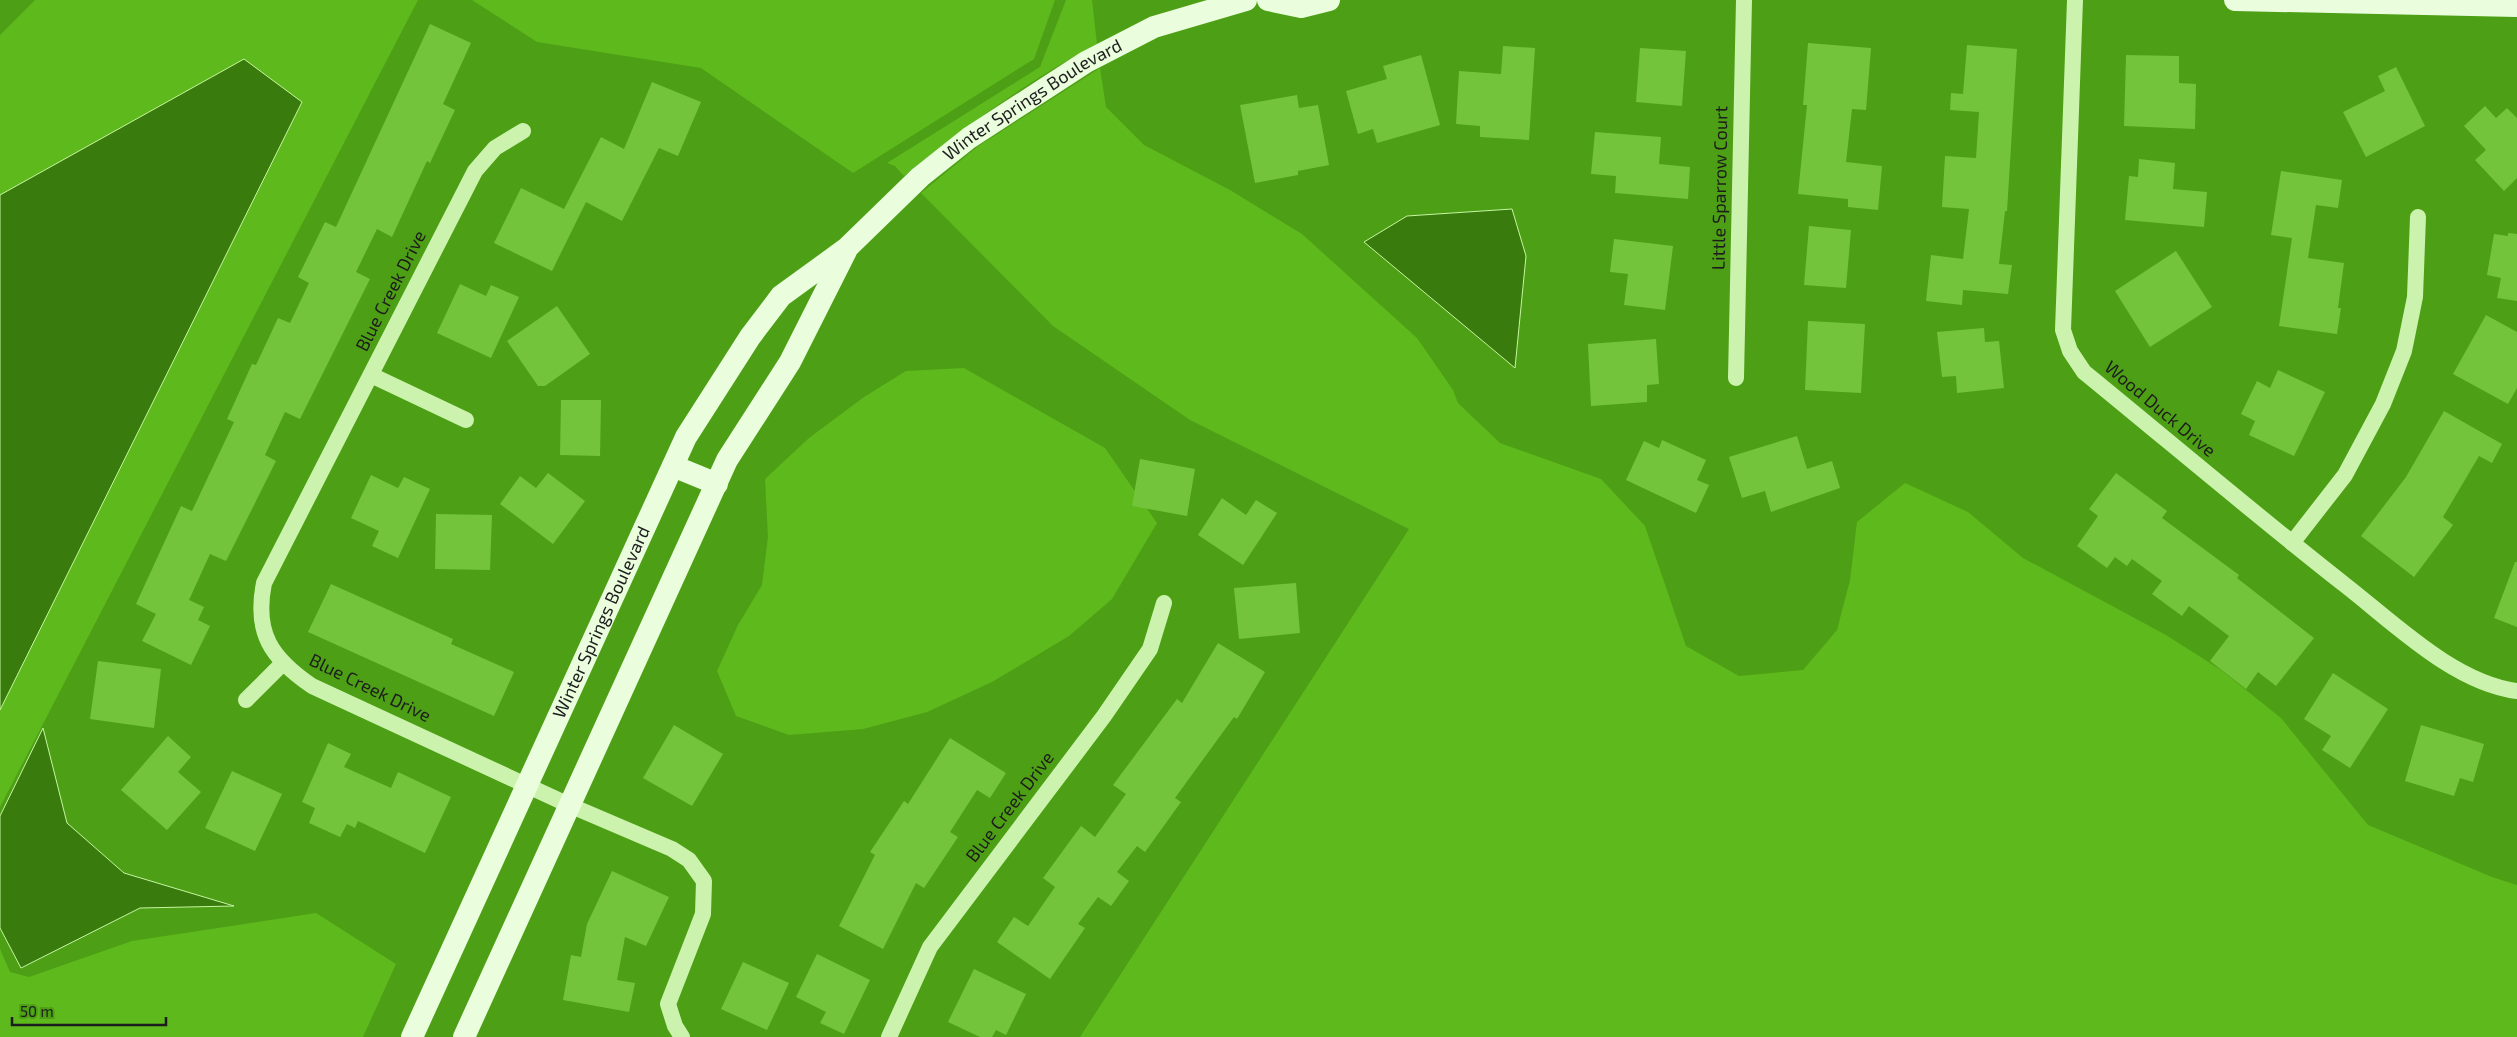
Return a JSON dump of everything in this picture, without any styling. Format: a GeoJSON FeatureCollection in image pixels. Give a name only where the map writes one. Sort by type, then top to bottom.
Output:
{"type":"FeatureCollection","features":[{"type":"Feature","properties":{"kind":"street","name":"Winter Springs Boulevard"},"geometry":{"type":"LineString","coordinates":[[412,1037],[686,437],[750,337],[782,296],[847,248],[920,177],[969,138],[1086,62],[1154,27],[1246,0]]}},
{"type":"Feature","properties":{"kind":"street"},"geometry":{"type":"LineString","coordinates":[[1268,0],[1301,6],[1329,0]]}},
{"type":"Feature","properties":{"kind":"street","name":"Little Sparrow Court"},"geometry":{"type":"LineString","coordinates":[[1736,378],[1744,0]]}},
{"type":"Feature","properties":{"kind":"street","name":"Wood Duck Drive"},"geometry":{"type":"LineString","coordinates":[[2075,0],[2063,330],[2070,351],[2084,372],[2292,544],[2429,650],[2469,677],[2517,691]]}},
{"type":"Feature","properties":{"kind":"street"},"geometry":{"type":"LineString","coordinates":[[2235,0],[2517,6]]}},
{"type":"Feature","properties":{"kind":"street","name":"Blue Creek Drive"},"geometry":{"type":"LineString","coordinates":[[523,131],[495,148],[475,171],[264,583],[260,600],[261,622],[267,642],[283,663],[312,686],[569,805],[672,849],[690,860],[704,881],[703,914],[668,1004],[675,1026],[682,1037]]}},
{"type":"Feature","properties":{"kind":"street"},"geometry":{"type":"LineString","coordinates":[[2292,544],[2345,475],[2383,404],[2404,351],[2415,297],[2418,217]]}},
{"type":"Feature","properties":{"kind":"street","name":"Winter Springs Boulevard"},"geometry":{"type":"LineString","coordinates":[[464,1037],[727,460],[790,362],[847,248]]}},
{"type":"Feature","properties":{"kind":"street"},"geometry":{"type":"LineString","coordinates":[[371,375],[466,420]]}},
{"type":"Feature","properties":{"kind":"street"},"geometry":{"type":"LineString","coordinates":[[673,466],[717,484]]}},
{"type":"Feature","properties":{"kind":"street","name":"Blue Creek Drive"},"geometry":{"type":"LineString","coordinates":[[889,1037],[930,947],[1104,716],[1150,649],[1164,603]]}},
{"type":"Feature","properties":{"kind":"street"},"geometry":{"type":"LineString","coordinates":[[246,700],[283,663]]}},
{"type":"Feature","properties":{"kind":"shaded area"},"geometry":{"type":"Polygon","coordinates":[[[35,0],[418,0],[0,807],[0,35],[35,0]]]}},
{"type":"Feature","properties":{"kind":"shaded area"},"geometry":{"type":"Polygon","coordinates":[[[472,0],[1055,0],[1034,59],[853,173],[701,68],[537,42],[472,0]]]}},
{"type":"Feature","properties":{"kind":"shaded area"},"geometry":{"type":"Polygon","coordinates":[[[1066,0],[1092,0],[1097,44],[1046,73],[997,105],[904,176],[895,166],[887,163],[1040,67],[1066,0]]]}},
{"type":"Feature","properties":{"kind":"shaded area"},"geometry":{"type":"Polygon","coordinates":[[[244,59],[302,102],[0,710],[0,195],[244,59]]]}},
{"type":"Feature","properties":{"kind":"shaded area"},"geometry":{"type":"Polygon","coordinates":[[[1100,68],[1106,107],[1144,145],[1230,190],[1302,234],[1417,338],[1453,390],[1458,403],[1500,443],[1601,479],[1645,526],[1686,646],[1739,676],[1803,670],[1837,630],[1850,580],[1857,522],[1905,483],[1968,512],[2023,558],[2166,635],[2221,670],[2281,718],[2368,825],[2492,877],[2517,885],[2517,1037],[1080,1037],[1409,529],[1190,420],[1053,326],[921,193],[977,147],[1100,68]]]}},
{"type":"Feature","properties":{"kind":"shaded area"},"geometry":{"type":"Polygon","coordinates":[[[1512,209],[1526,256],[1515,368],[1364,242],[1407,216],[1512,209]]]}},
{"type":"Feature","properties":{"kind":"shaded area"},"geometry":{"type":"Polygon","coordinates":[[[964,368],[1105,448],[1157,523],[1112,599],[1069,636],[992,682],[927,712],[863,729],[789,735],[736,716],[717,671],[738,625],[762,585],[768,537],[765,479],[809,438],[864,397],[906,371],[964,368]]]}},
{"type":"Feature","properties":{"kind":"shaded area"},"geometry":{"type":"Polygon","coordinates":[[[43,728],[67,823],[124,873],[234,906],[140,908],[21,968],[0,928],[0,816],[43,728]]]}},
{"type":"Feature","properties":{"kind":"shaded area"},"geometry":{"type":"Polygon","coordinates":[[[316,913],[396,964],[363,1037],[0,1037],[0,949],[10,972],[29,977],[132,941],[316,913]]]}},
{"type":"Feature","properties":{"kind":"building"},"geometry":{"type":"Polygon","coordinates":[[[430,24],[471,43],[443,104],[455,110],[430,163],[427,161],[392,237],[377,229],[356,272],[370,279],[300,419],[285,412],[265,455],[276,461],[226,561],[210,554],[189,600],[204,607],[198,620],[210,626],[191,665],[142,641],[156,614],[136,604],[181,506],[192,511],[234,422],[227,419],[252,364],[256,365],[278,318],[290,323],[309,283],[298,277],[325,222],[336,227],[430,24]]]}},
{"type":"Feature","properties":{"kind":"building"},"geometry":{"type":"Polygon","coordinates":[[[1808,43],[1871,48],[1866,110],[1852,109],[1846,162],[1882,166],[1878,210],[1848,207],[1848,199],[1798,194],[1807,105],[1803,105],[1808,43]]]}},
{"type":"Feature","properties":{"kind":"building"},"geometry":{"type":"Polygon","coordinates":[[[1967,45],[2017,49],[2007,211],[2005,211],[1999,264],[2012,265],[2008,294],[1963,290],[1962,305],[1926,301],[1931,255],[1963,259],[1969,209],[1942,207],[1945,156],[1976,158],[1979,112],[1950,110],[1951,93],[1963,94],[1967,45]]]}},
{"type":"Feature","properties":{"kind":"building"},"geometry":{"type":"Polygon","coordinates":[[[1503,46],[1535,48],[1529,140],[1480,137],[1480,126],[1456,124],[1459,71],[1501,74],[1503,46]]]}},
{"type":"Feature","properties":{"kind":"building"},"geometry":{"type":"Polygon","coordinates":[[[1640,48],[1686,51],[1682,106],[1636,102],[1640,48]]]}},
{"type":"Feature","properties":{"kind":"building"},"geometry":{"type":"Polygon","coordinates":[[[1421,55],[1440,125],[1377,143],[1373,129],[1358,134],[1346,91],[1387,79],[1383,66],[1421,55]]]}},
{"type":"Feature","properties":{"kind":"building"},"geometry":{"type":"Polygon","coordinates":[[[2126,55],[2179,56],[2179,83],[2196,84],[2195,129],[2124,126],[2126,55]]]}},
{"type":"Feature","properties":{"kind":"building"},"geometry":{"type":"Polygon","coordinates":[[[2396,67],[2425,126],[2366,157],[2343,112],[2385,91],[2378,76],[2396,67]]]}},
{"type":"Feature","properties":{"kind":"building"},"geometry":{"type":"Polygon","coordinates":[[[652,82],[701,102],[678,156],[659,148],[622,221],[586,202],[552,271],[494,243],[521,188],[564,209],[601,137],[624,149],[652,82]]]}},
{"type":"Feature","properties":{"kind":"building"},"geometry":{"type":"Polygon","coordinates":[[[1297,95],[1299,108],[1318,105],[1329,165],[1298,171],[1298,175],[1255,183],[1240,105],[1297,95]]]}},
{"type":"Feature","properties":{"kind":"building"},"geometry":{"type":"Polygon","coordinates":[[[2485,106],[2496,118],[2507,108],[2517,118],[2517,178],[2504,191],[2475,160],[2486,150],[2464,126],[2485,106]]]}},
{"type":"Feature","properties":{"kind":"building"},"geometry":{"type":"Polygon","coordinates":[[[1595,132],[1661,137],[1659,164],[1690,167],[1688,199],[1615,193],[1616,176],[1591,174],[1595,132]]]}},
{"type":"Feature","properties":{"kind":"building"},"geometry":{"type":"Polygon","coordinates":[[[2139,159],[2175,163],[2173,189],[2207,192],[2204,227],[2125,220],[2129,176],[2138,177],[2139,159]]]}},
{"type":"Feature","properties":{"kind":"building"},"geometry":{"type":"Polygon","coordinates":[[[2281,171],[2342,180],[2338,208],[2316,205],[2308,258],[2344,263],[2338,308],[2341,308],[2337,334],[2279,326],[2292,238],[2271,235],[2281,171]]]}},
{"type":"Feature","properties":{"kind":"building"},"geometry":{"type":"Polygon","coordinates":[[[1809,226],[1851,230],[1846,288],[1804,285],[1809,226]]]}},
{"type":"Feature","properties":{"kind":"building"},"geometry":{"type":"Polygon","coordinates":[[[2508,233],[2517,234],[2517,301],[2497,298],[2501,278],[2487,275],[2494,234],[2508,236],[2508,233]]]}},
{"type":"Feature","properties":{"kind":"building"},"geometry":{"type":"Polygon","coordinates":[[[1614,239],[1673,246],[1665,310],[1624,305],[1628,274],[1610,272],[1614,239]]]}},
{"type":"Feature","properties":{"kind":"building"},"geometry":{"type":"Polygon","coordinates":[[[2176,251],[2212,307],[2150,347],[2115,291],[2176,251]]]}},
{"type":"Feature","properties":{"kind":"building"},"geometry":{"type":"Polygon","coordinates":[[[460,284],[486,296],[491,285],[519,297],[491,358],[437,333],[460,284]]]}},
{"type":"Feature","properties":{"kind":"building"},"geometry":{"type":"Polygon","coordinates":[[[557,306],[590,354],[545,386],[538,386],[507,341],[557,306]]]}},
{"type":"Feature","properties":{"kind":"building"},"geometry":{"type":"Polygon","coordinates":[[[2486,315],[2517,332],[2517,388],[2508,404],[2453,374],[2486,315]]]}},
{"type":"Feature","properties":{"kind":"building"},"geometry":{"type":"Polygon","coordinates":[[[1808,321],[1865,324],[1861,393],[1805,390],[1808,321]]]}},
{"type":"Feature","properties":{"kind":"building"},"geometry":{"type":"Polygon","coordinates":[[[1984,328],[1985,342],[1999,341],[2004,388],[1957,393],[1956,376],[1942,377],[1937,332],[1984,328]]]}},
{"type":"Feature","properties":{"kind":"building"},"geometry":{"type":"Polygon","coordinates":[[[1656,339],[1659,384],[1647,385],[1647,402],[1591,406],[1588,344],[1656,339]]]}},
{"type":"Feature","properties":{"kind":"building"},"geometry":{"type":"Polygon","coordinates":[[[2278,370],[2325,392],[2294,456],[2249,435],[2255,421],[2241,414],[2257,381],[2270,388],[2278,370]]]}},
{"type":"Feature","properties":{"kind":"building"},"geometry":{"type":"Polygon","coordinates":[[[561,400],[601,400],[600,456],[560,455],[561,400]]]}},
{"type":"Feature","properties":{"kind":"building"},"geometry":{"type":"Polygon","coordinates":[[[2444,411],[2502,444],[2492,463],[2479,456],[2443,517],[2453,525],[2414,577],[2361,536],[2406,477],[2444,411]]]}},
{"type":"Feature","properties":{"kind":"building"},"geometry":{"type":"Polygon","coordinates":[[[1797,436],[1807,469],[1832,461],[1840,488],[1771,512],[1765,491],[1742,498],[1729,457],[1797,436]]]}},
{"type":"Feature","properties":{"kind":"building"},"geometry":{"type":"Polygon","coordinates":[[[1662,440],[1706,460],[1697,480],[1709,485],[1696,513],[1626,480],[1644,441],[1659,448],[1662,440]]]}},
{"type":"Feature","properties":{"kind":"building"},"geometry":{"type":"Polygon","coordinates":[[[1140,459],[1195,469],[1187,516],[1132,506],[1140,459]]]}},
{"type":"Feature","properties":{"kind":"building"},"geometry":{"type":"Polygon","coordinates":[[[548,473],[585,501],[553,544],[500,504],[520,476],[536,488],[548,473]]]}},
{"type":"Feature","properties":{"kind":"building"},"geometry":{"type":"Polygon","coordinates":[[[2116,473],[2167,511],[2162,518],[2239,575],[2237,578],[2314,638],[2276,686],[2258,672],[2246,689],[2210,661],[2229,636],[2189,606],[2182,616],[2152,594],[2162,581],[2132,559],[2127,566],[2115,557],[2107,568],[2077,546],[2098,516],[2089,509],[2116,473]]]}},
{"type":"Feature","properties":{"kind":"building"},"geometry":{"type":"Polygon","coordinates":[[[371,475],[398,488],[404,477],[430,489],[398,558],[372,546],[379,531],[351,518],[371,475]]]}},
{"type":"Feature","properties":{"kind":"building"},"geometry":{"type":"Polygon","coordinates":[[[1222,498],[1246,515],[1256,500],[1277,513],[1243,565],[1198,535],[1222,498]]]}},
{"type":"Feature","properties":{"kind":"building"},"geometry":{"type":"Polygon","coordinates":[[[436,514],[492,515],[490,570],[435,569],[436,514]]]}},
{"type":"Feature","properties":{"kind":"building"},"geometry":{"type":"Polygon","coordinates":[[[2515,562],[2517,562],[2517,627],[2494,618],[2515,562]]]}},
{"type":"Feature","properties":{"kind":"building"},"geometry":{"type":"Polygon","coordinates":[[[1296,583],[1300,633],[1239,639],[1234,588],[1296,583]]]}},
{"type":"Feature","properties":{"kind":"building"},"geometry":{"type":"Polygon","coordinates":[[[331,584],[453,639],[451,644],[514,672],[494,716],[308,632],[331,584]]]}},
{"type":"Feature","properties":{"kind":"building"},"geometry":{"type":"Polygon","coordinates":[[[1218,643],[1265,672],[1237,719],[1234,717],[1175,798],[1181,802],[1145,852],[1137,846],[1117,872],[1129,881],[1111,906],[1098,897],[1078,924],[1085,928],[1050,979],[997,942],[1014,917],[1028,926],[1055,887],[1043,878],[1081,826],[1095,837],[1126,794],[1113,785],[1177,699],[1182,703],[1218,643]]]}},
{"type":"Feature","properties":{"kind":"building"},"geometry":{"type":"Polygon","coordinates":[[[98,661],[161,669],[154,728],[90,719],[98,661]]]}},
{"type":"Feature","properties":{"kind":"building"},"geometry":{"type":"Polygon","coordinates":[[[2333,673],[2388,709],[2350,768],[2322,750],[2331,736],[2304,719],[2333,673]]]}},
{"type":"Feature","properties":{"kind":"building"},"geometry":{"type":"Polygon","coordinates":[[[674,725],[723,754],[692,806],[643,778],[674,725]]]}},
{"type":"Feature","properties":{"kind":"building"},"geometry":{"type":"Polygon","coordinates":[[[2421,725],[2484,744],[2473,782],[2460,778],[2454,796],[2405,781],[2421,725]]]}},
{"type":"Feature","properties":{"kind":"building"},"geometry":{"type":"Polygon","coordinates":[[[168,736],[191,757],[178,772],[201,792],[167,830],[121,790],[168,736]]]}},
{"type":"Feature","properties":{"kind":"building"},"geometry":{"type":"Polygon","coordinates":[[[950,738],[1006,773],[990,798],[977,790],[950,832],[958,837],[924,888],[916,883],[883,949],[839,926],[875,855],[870,852],[904,801],[908,804],[950,738]]]}},
{"type":"Feature","properties":{"kind":"building"},"geometry":{"type":"Polygon","coordinates":[[[328,743],[351,754],[344,767],[391,788],[398,772],[451,797],[425,853],[358,821],[355,828],[347,824],[340,837],[309,823],[315,808],[302,802],[328,743]]]}},
{"type":"Feature","properties":{"kind":"building"},"geometry":{"type":"Polygon","coordinates":[[[232,771],[282,794],[255,851],[205,828],[232,771]]]}},
{"type":"Feature","properties":{"kind":"building"},"geometry":{"type":"Polygon","coordinates":[[[612,871],[669,897],[646,946],[625,937],[617,980],[635,983],[629,1012],[563,1000],[571,955],[581,957],[587,924],[612,871]]]}},
{"type":"Feature","properties":{"kind":"building"},"geometry":{"type":"Polygon","coordinates":[[[817,954],[870,980],[844,1034],[820,1023],[826,1012],[796,997],[817,954]]]}},
{"type":"Feature","properties":{"kind":"building"},"geometry":{"type":"Polygon","coordinates":[[[743,962],[789,983],[767,1030],[721,1009],[743,962]]]}},
{"type":"Feature","properties":{"kind":"building"},"geometry":{"type":"Polygon","coordinates":[[[974,969],[1026,994],[1006,1035],[996,1030],[992,1037],[980,1037],[948,1022],[974,969]]]}}]}
